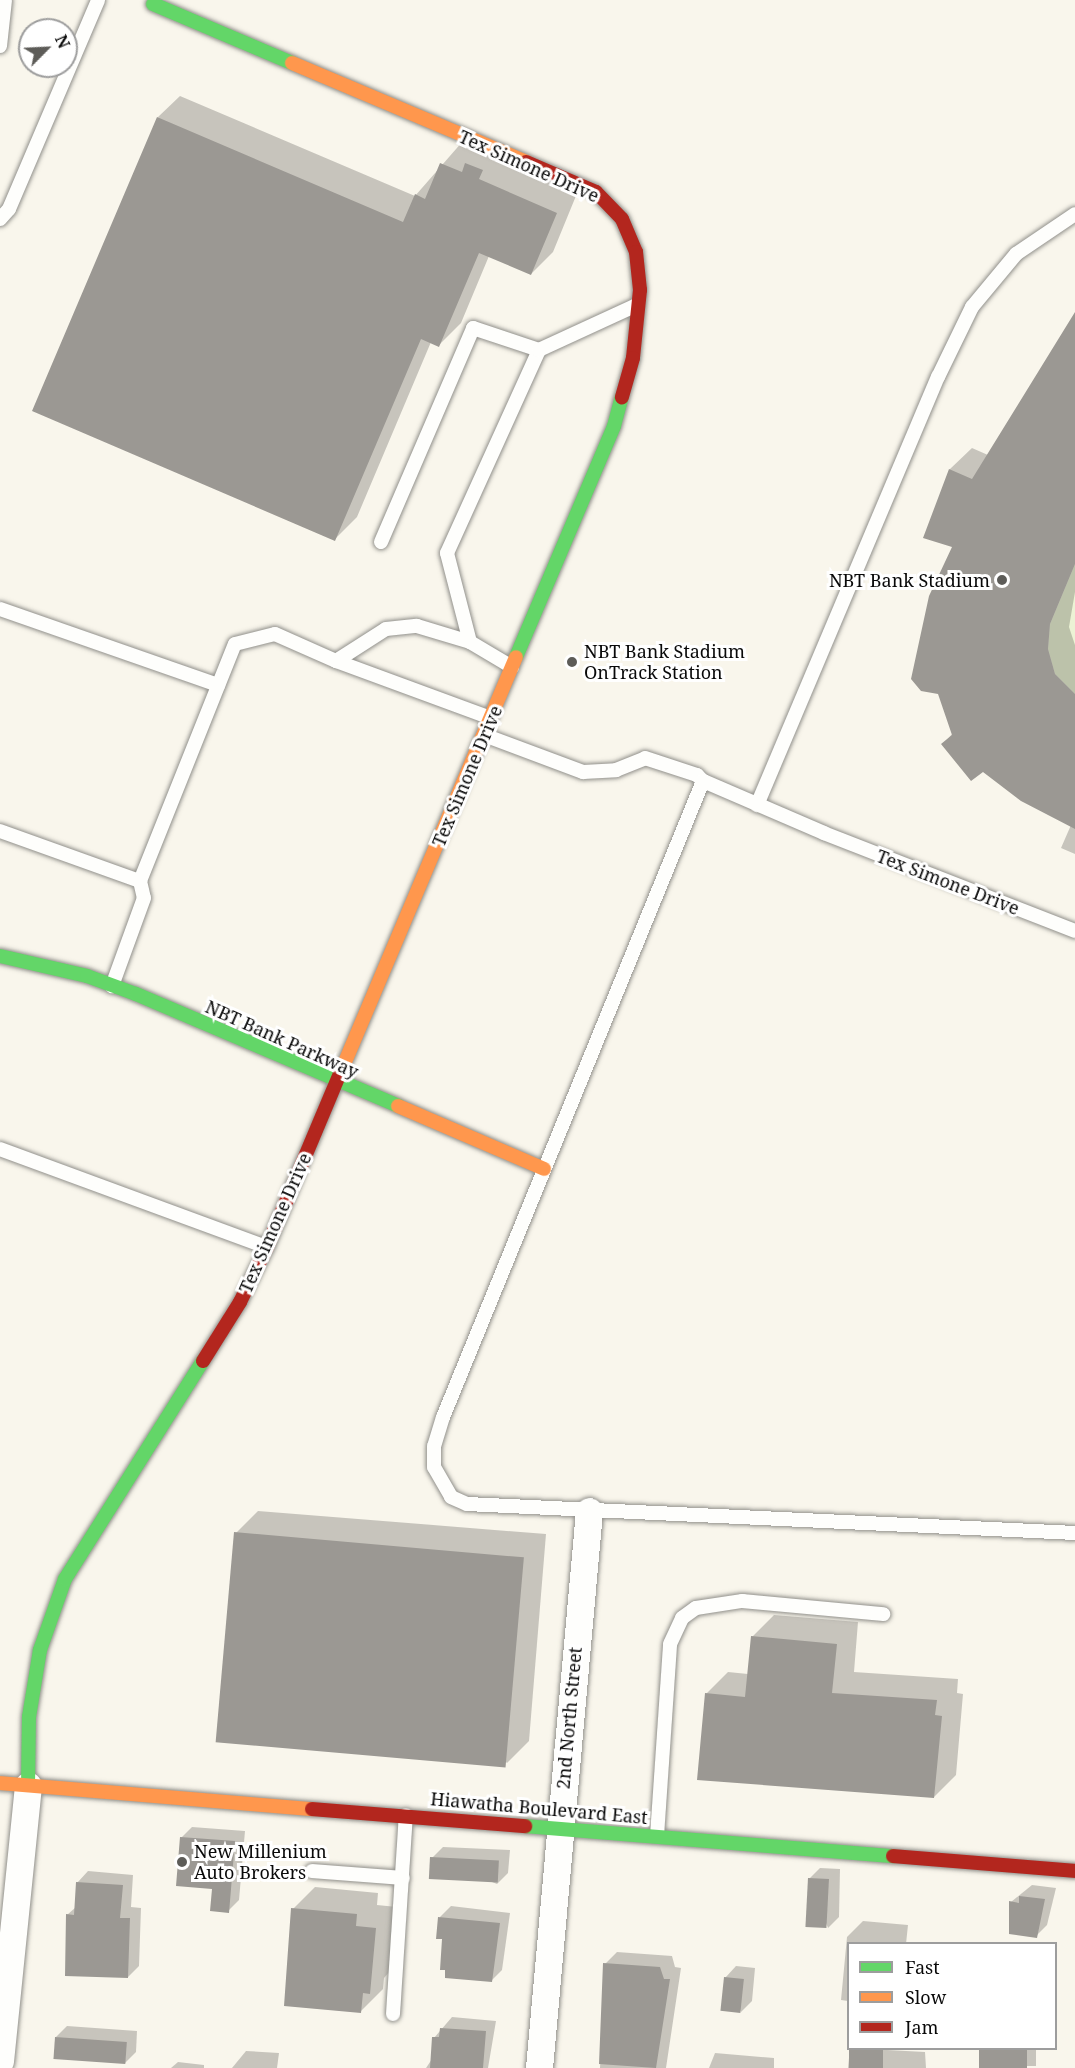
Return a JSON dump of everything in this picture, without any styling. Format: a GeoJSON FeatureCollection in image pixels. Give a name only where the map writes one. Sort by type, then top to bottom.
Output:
{"type":"FeatureCollection","features":[{"type":"Feature","properties":{"kind":"street","name":"Tex Simone Drive"},"geometry":{"type":"LineString","coordinates":[[28,1785],[29,1717],[40,1650],[65,1579],[240,1302],[267,1246],[614,426],[633,358],[638,304],[636,252],[622,219],[596,192],[153,4]]}},
{"type":"Feature","properties":{"kind":"street","name":"NBT Bank Parkway"},"geometry":{"type":"LineString","coordinates":[[0,956],[112,986],[544,1169]]}},
{"type":"Feature","properties":{"kind":"street","name":"2nd North Street"},"geometry":{"type":"LineString","coordinates":[[539,2068],[589,1511]]}},
{"type":"Feature","properties":{"kind":"street","name":"Hiawatha Boulevard East"},"geometry":{"type":"LineString","coordinates":[[0,1783],[1075,1871]]}},
{"type":"Feature","properties":{"kind":"street"},"geometry":{"type":"LineString","coordinates":[[0,2061],[28,1785]]}},
{"type":"Feature","properties":{"kind":"lane"},"geometry":{"type":"LineString","coordinates":[[0,46],[5,0]]}},
{"type":"Feature","properties":{"kind":"lane"},"geometry":{"type":"LineString","coordinates":[[0,219],[9,209],[98,0]]}},
{"type":"Feature","properties":{"kind":"lane"},"geometry":{"type":"LineString","coordinates":[[757,805],[938,377],[972,307],[1016,254],[1075,214]]}},
{"type":"Feature","properties":{"kind":"lane"},"geometry":{"type":"LineString","coordinates":[[470,642],[447,553],[539,350],[638,304]]}},
{"type":"Feature","properties":{"kind":"lane"},"geometry":{"type":"LineString","coordinates":[[381,542],[473,328],[539,350]]}},
{"type":"Feature","properties":{"kind":"lane"},"geometry":{"type":"LineString","coordinates":[[0,609],[218,685]]}},
{"type":"Feature","properties":{"kind":"lane"},"geometry":{"type":"LineString","coordinates":[[336,661],[386,629],[417,626],[470,642],[512,668]]}},
{"type":"Feature","properties":{"kind":"lane"},"geometry":{"type":"LineString","coordinates":[[112,986],[144,898],[140,881],[235,644],[275,634],[336,661],[491,718]]}},
{"type":"Feature","properties":{"kind":"lane","name":"Tex Simone Drive"},"geometry":{"type":"LineString","coordinates":[[484,735],[584,772],[616,770],[645,758],[697,775],[703,781],[757,805],[1075,931]]}},
{"type":"Feature","properties":{"kind":"lane"},"geometry":{"type":"LineString","coordinates":[[703,781],[443,1418],[434,1446],[434,1467],[451,1497],[467,1504],[1075,1533]]}},
{"type":"Feature","properties":{"kind":"lane"},"geometry":{"type":"LineString","coordinates":[[0,831],[140,881]]}},
{"type":"Feature","properties":{"kind":"lane"},"geometry":{"type":"LineString","coordinates":[[0,1149],[267,1246]]}},
{"type":"Feature","properties":{"kind":"lane"},"geometry":{"type":"LineString","coordinates":[[657,1836],[670,1644],[682,1618],[696,1608],[742,1601],[883,1614]]}},
{"type":"Feature","properties":{"kind":"lane"},"geometry":{"type":"LineString","coordinates":[[393,2014],[406,1815]]}},
{"type":"Feature","properties":{"kind":"lane"},"geometry":{"type":"LineString","coordinates":[[312,1871],[403,1878]]}},
{"type":"Feature","properties":{"kind":"green space"},"geometry":{"type":"Polygon","coordinates":[[[1075,564],[1075,694],[1055,674],[1048,649],[1050,624],[1075,564]]]}},
{"type":"Feature","properties":{"kind":"building"},"geometry":{"type":"Polygon","coordinates":[[[157,117],[403,222],[415,194],[425,199],[440,163],[462,172],[465,163],[483,170],[479,179],[557,213],[531,275],[479,253],[439,347],[421,339],[335,541],[32,411],[157,117]]]}},
{"type":"Feature","properties":{"kind":"building","name":"NBT Bank Stadium"},"geometry":{"type":"Polygon","coordinates":[[[1075,312],[1075,564],[1050,624],[1048,649],[1055,674],[1075,694],[1075,829],[1021,801],[983,772],[971,781],[941,744],[952,735],[938,694],[921,691],[911,679],[929,596],[952,547],[923,538],[949,469],[972,479],[1075,312]]]}},
{"type":"Feature","properties":{"kind":"building"},"geometry":{"type":"Polygon","coordinates":[[[234,1532],[524,1557],[506,1768],[216,1742],[234,1532]]]}},
{"type":"Feature","properties":{"kind":"building"},"geometry":{"type":"Polygon","coordinates":[[[751,1636],[837,1644],[832,1693],[937,1700],[935,1715],[942,1716],[934,1798],[697,1780],[705,1693],[745,1697],[751,1636]]]}},
{"type":"Feature","properties":{"kind":"building"},"geometry":{"type":"Polygon","coordinates":[[[180,1837],[235,1841],[229,1913],[210,1911],[212,1889],[176,1886],[180,1837]]]}},
{"type":"Feature","properties":{"kind":"building"},"geometry":{"type":"Polygon","coordinates":[[[430,1857],[499,1861],[498,1883],[429,1879],[430,1857]]]}},
{"type":"Feature","properties":{"kind":"building"},"geometry":{"type":"Polygon","coordinates":[[[808,1878],[829,1879],[826,1928],[805,1927],[808,1878]]]}},
{"type":"Feature","properties":{"kind":"building"},"geometry":{"type":"Polygon","coordinates":[[[76,1882],[123,1885],[120,1918],[130,1918],[128,1978],[65,1976],[66,1914],[74,1915],[76,1882]]]}},
{"type":"Feature","properties":{"kind":"building"},"geometry":{"type":"Polygon","coordinates":[[[1019,1896],[1045,1899],[1037,1938],[1009,1934],[1009,1901],[1019,1903],[1019,1896]]]}},
{"type":"Feature","properties":{"kind":"building"},"geometry":{"type":"Polygon","coordinates":[[[291,1908],[357,1914],[356,1926],[376,1928],[370,1994],[363,1993],[361,2013],[284,2006],[291,1908]]]}},
{"type":"Feature","properties":{"kind":"building"},"geometry":{"type":"Polygon","coordinates":[[[438,1917],[500,1923],[492,1982],[445,1978],[445,1970],[440,1970],[442,1939],[436,1939],[438,1917]]]}},
{"type":"Feature","properties":{"kind":"building"},"geometry":{"type":"Polygon","coordinates":[[[603,1963],[660,1967],[664,1979],[670,1979],[656,2068],[599,2064],[603,1963]]]}},
{"type":"Feature","properties":{"kind":"building"},"geometry":{"type":"Polygon","coordinates":[[[724,1977],[744,1979],[740,2013],[720,2011],[724,1977]]]}},
{"type":"Feature","properties":{"kind":"building"},"geometry":{"type":"Polygon","coordinates":[[[440,2028],[486,2031],[483,2068],[430,2068],[432,2037],[439,2037],[440,2028]]]}},
{"type":"Feature","properties":{"kind":"building"},"geometry":{"type":"Polygon","coordinates":[[[55,2037],[127,2042],[125,2064],[53,2059],[55,2037]]]}},
{"type":"Feature","properties":{"kind":"building"},"geometry":{"type":"Polygon","coordinates":[[[849,2050],[883,2050],[883,2068],[849,2068],[849,2050]]]}},
{"type":"Feature","properties":{"kind":"building"},"geometry":{"type":"Polygon","coordinates":[[[979,2050],[1027,2050],[1027,2068],[979,2068],[979,2050]]]}},
{"type":"Feature","properties":{"kind":"traffic: fast"},"geometry":{"type":"LineString","coordinates":[[153,4],[292,63]]}},
{"type":"Feature","properties":{"kind":"traffic: fast"},"geometry":{"type":"LineString","coordinates":[[516,657],[614,426],[622,397]]}},
{"type":"Feature","properties":{"kind":"traffic: fast"},"geometry":{"type":"LineString","coordinates":[[0,956],[87,976],[136,994],[398,1106]]}},
{"type":"Feature","properties":{"kind":"traffic: fast"},"geometry":{"type":"LineString","coordinates":[[28,1785],[29,1717],[40,1650],[65,1579],[203,1361]]}},
{"type":"Feature","properties":{"kind":"traffic: fast"},"geometry":{"type":"LineString","coordinates":[[525,1826],[893,1856]]}},
{"type":"Feature","properties":{"kind":"traffic: slow"},"geometry":{"type":"LineString","coordinates":[[292,63],[526,162]]}},
{"type":"Feature","properties":{"kind":"traffic: slow"},"geometry":{"type":"LineString","coordinates":[[342,1069],[516,657]]}},
{"type":"Feature","properties":{"kind":"traffic: slow"},"geometry":{"type":"LineString","coordinates":[[398,1106],[544,1169]]}},
{"type":"Feature","properties":{"kind":"traffic: slow"},"geometry":{"type":"LineString","coordinates":[[0,1783],[312,1809]]}},
{"type":"Feature","properties":{"kind":"traffic: jam"},"geometry":{"type":"LineString","coordinates":[[526,162],[596,192],[622,219],[636,252],[640,290],[633,358],[622,397]]}},
{"type":"Feature","properties":{"kind":"traffic: jam"},"geometry":{"type":"LineString","coordinates":[[203,1361],[240,1302],[267,1247],[342,1069]]}},
{"type":"Feature","properties":{"kind":"traffic: jam"},"geometry":{"type":"LineString","coordinates":[[312,1809],[525,1826]]}},
{"type":"Feature","properties":{"kind":"traffic: jam"},"geometry":{"type":"LineString","coordinates":[[893,1856],[1075,1871]]}},
{"type":"Feature","properties":{"kind":"place","name":"NBT Bank Stadium"},"geometry":{"type":"Point","coordinates":[1002,580]}},
{"type":"Feature","properties":{"kind":"place","name":"NBT Bank Stadium OnTrack Station"},"geometry":{"type":"Point","coordinates":[572,662]}},
{"type":"Feature","properties":{"kind":"place","name":"New Millenium Auto Brokers"},"geometry":{"type":"Point","coordinates":[182,1862]}}]}
